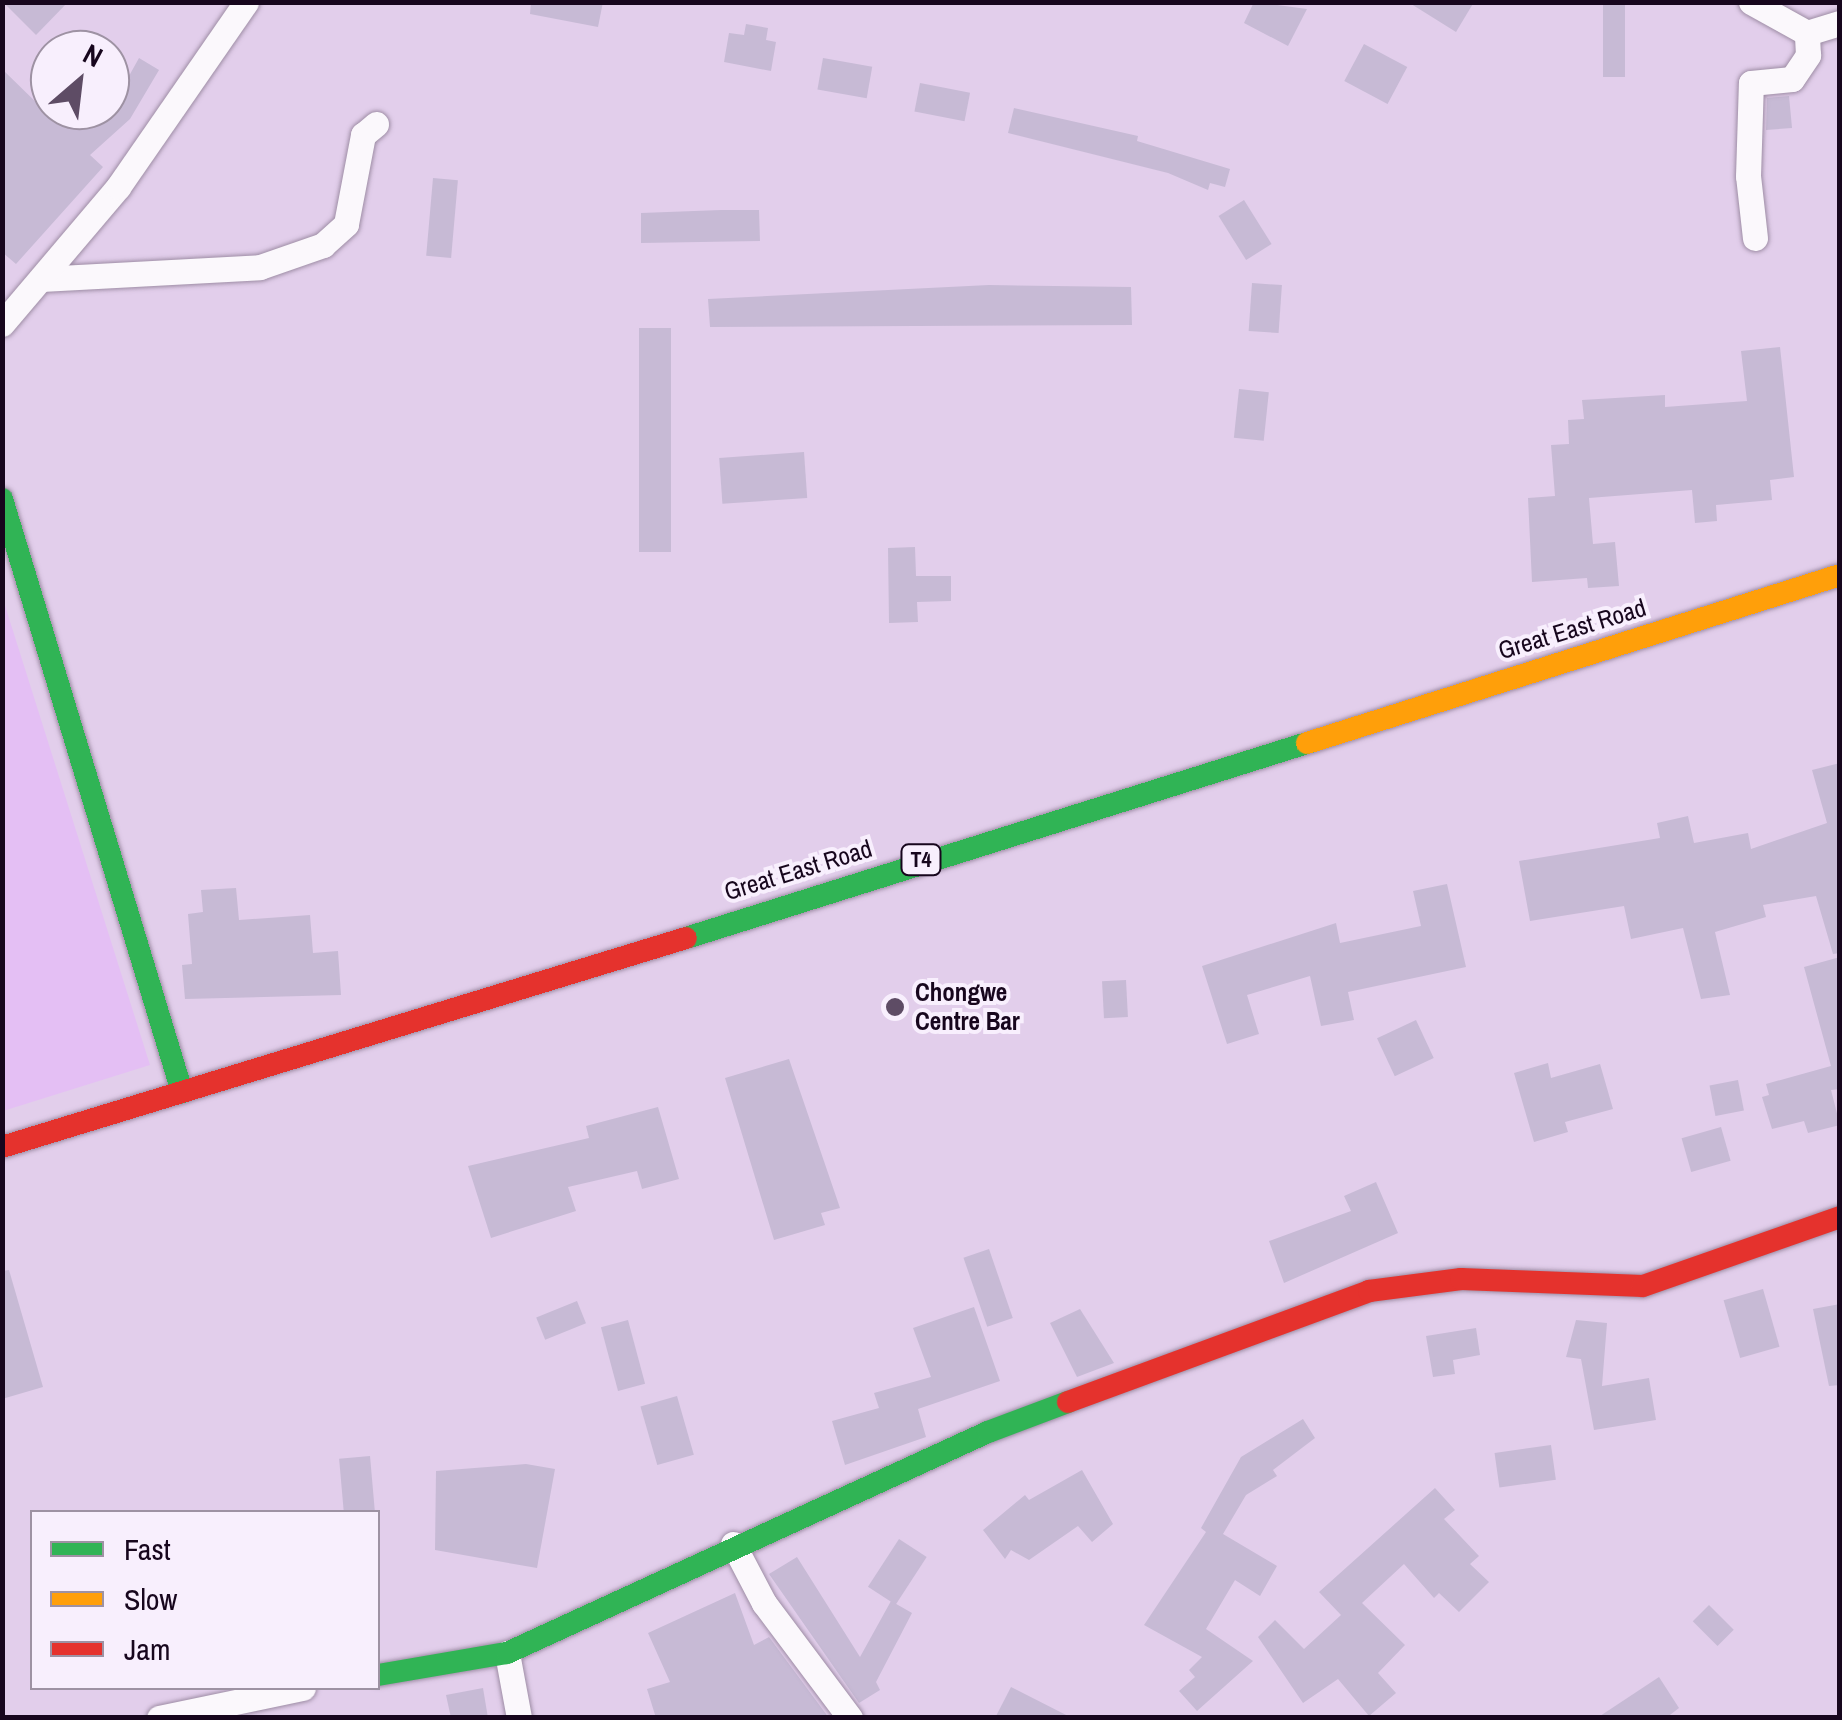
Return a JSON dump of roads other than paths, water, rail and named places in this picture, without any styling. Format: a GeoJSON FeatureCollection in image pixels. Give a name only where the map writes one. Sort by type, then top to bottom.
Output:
{"type":"FeatureCollection","features":[{"type":"Feature","properties":{"kind":"main road"},"geometry":{"type":"LineString","coordinates":[[2,499],[182,1092]]}},
{"type":"Feature","properties":{"kind":"main road","name":"Great East Road"},"geometry":{"type":"LineString","coordinates":[[2,1147],[1840,575]]}},
{"type":"Feature","properties":{"kind":"main road"},"geometry":{"type":"LineString","coordinates":[[380,1675],[506,1653],[733,1544],[988,1432],[1369,1290],[1461,1279],[1643,1286],[1840,1216]]}},
{"type":"Feature","properties":{"kind":"street"},"geometry":{"type":"LineString","coordinates":[[2,324],[118,187],[246,2]]}},
{"type":"Feature","properties":{"kind":"street"},"geometry":{"type":"LineString","coordinates":[[1750,2],[1807,32],[1840,23]]}},
{"type":"Feature","properties":{"kind":"street"},"geometry":{"type":"LineString","coordinates":[[1756,238],[1748,176],[1751,83],[1792,79],[1808,55],[1807,32]]}},
{"type":"Feature","properties":{"kind":"street"},"geometry":{"type":"LineString","coordinates":[[41,279],[260,268],[324,246],[346,224],[363,136],[376,124]]}},
{"type":"Feature","properties":{"kind":"street"},"geometry":{"type":"LineString","coordinates":[[733,1544],[764,1602],[850,1718]]}},
{"type":"Feature","properties":{"kind":"street"},"geometry":{"type":"LineString","coordinates":[[506,1653],[520,1718]]}},
{"type":"Feature","properties":{"kind":"street"},"geometry":{"type":"LineString","coordinates":[[159,1718],[293,1690]]}},
{"type":"Feature","properties":{"kind":"place","name":"Chongwe Centre Bar"},"geometry":{"type":"Point","coordinates":[895,1007]}}]}
